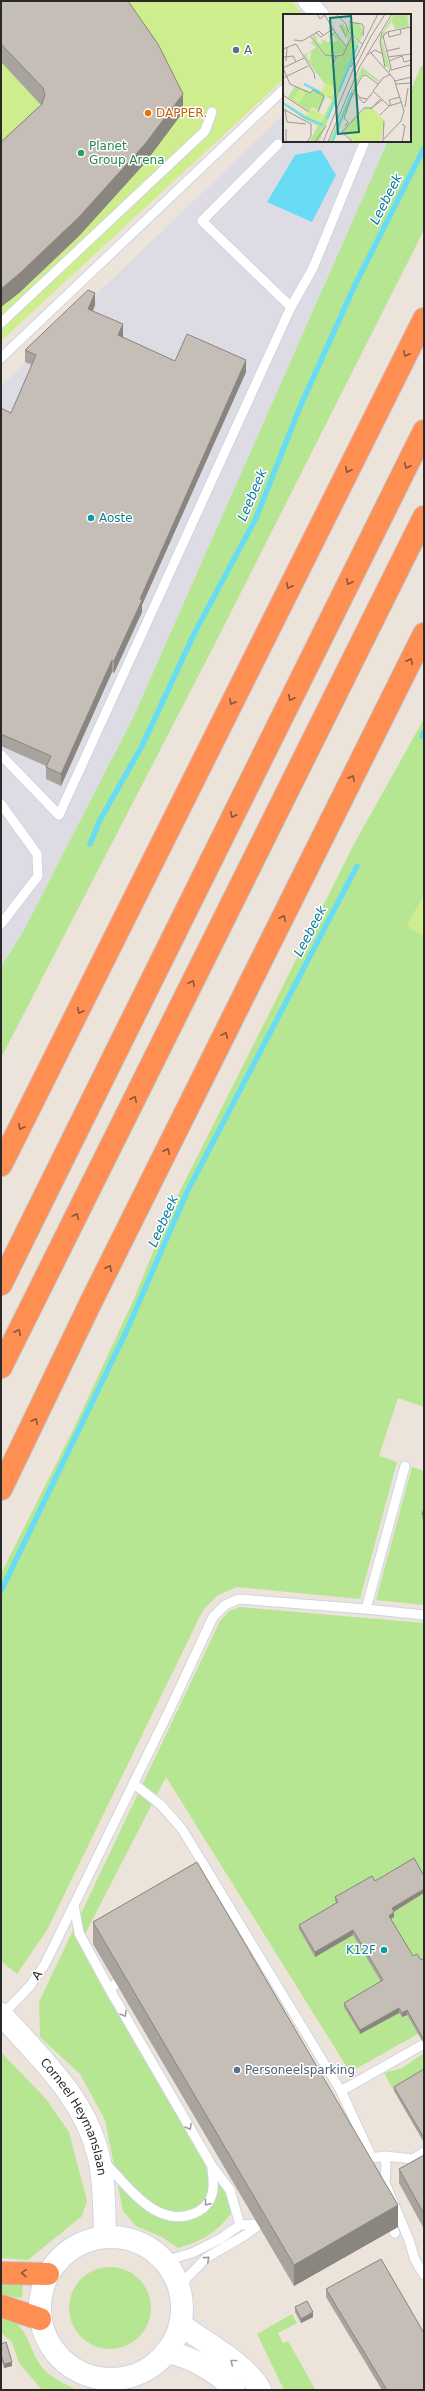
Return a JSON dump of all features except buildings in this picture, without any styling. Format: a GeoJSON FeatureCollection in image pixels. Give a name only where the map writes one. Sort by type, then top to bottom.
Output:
{"type":"FeatureCollection","features":[{"type":"Feature","properties":{"kind":"highway"},"geometry":{"type":"LineString","coordinates":[[1,1165],[424,319]]}},
{"type":"Feature","properties":{"kind":"highway"},"geometry":{"type":"LineString","coordinates":[[1,1284],[424,431]]}},
{"type":"Feature","properties":{"kind":"highway"},"geometry":{"type":"LineString","coordinates":[[1,1367],[424,517]]}},
{"type":"Feature","properties":{"kind":"highway"},"geometry":{"type":"LineString","coordinates":[[1,1489],[95,1296],[424,634]]}},
{"type":"Feature","properties":{"kind":"highway"},"geometry":{"type":"LineString","coordinates":[[1,1496],[18,1456]]}},
{"type":"Feature","properties":{"kind":"highway"},"geometry":{"type":"LineString","coordinates":[[1,2273],[48,2274]]}},
{"type":"Feature","properties":{"kind":"highway"},"geometry":{"type":"LineString","coordinates":[[1,2306],[40,2319]]}},
{"type":"Feature","properties":{"kind":"street"},"geometry":{"type":"LineString","coordinates":[[307,1],[319,14]]}},
{"type":"Feature","properties":{"kind":"street","name":"Corneel Heymanslaan"},"geometry":{"type":"LineString","coordinates":[[1,2015],[70,2094],[81,2111],[99,2157],[102,2174],[106,2236]]}},
{"type":"Feature","properties":{"kind":"street"},"geometry":{"type":"LineString","coordinates":[[106,2236],[122,2237],[138,2242],[152,2250],[164,2261],[179,2286],[182,2305],[180,2324],[175,2339],[166,2352],[149,2368],[128,2377],[105,2384],[69,2366],[56,2353],[46,2337],[40,2319],[41,2296],[48,2274],[62,2255],[82,2242],[106,2236]]}},
{"type":"Feature","properties":{"kind":"street"},"geometry":{"type":"LineString","coordinates":[[180,2324],[230,2360],[250,2377],[260,2390]]}},
{"type":"Feature","properties":{"kind":"street"},"geometry":{"type":"LineString","coordinates":[[166,2352],[197,2362],[234,2390]]}},
{"type":"Feature","properties":{"kind":"lane"},"geometry":{"type":"LineString","coordinates":[[1,358],[283,90]]}},
{"type":"Feature","properties":{"kind":"lane"},"geometry":{"type":"LineString","coordinates":[[1,324],[205,131],[212,112]]}},
{"type":"Feature","properties":{"kind":"lane"},"geometry":{"type":"LineString","coordinates":[[1,755],[59,815],[291,307],[313,268],[365,142]]}},
{"type":"Feature","properties":{"kind":"lane"},"geometry":{"type":"LineString","coordinates":[[278,144],[202,221],[291,307]]}},
{"type":"Feature","properties":{"kind":"lane"},"geometry":{"type":"LineString","coordinates":[[1,804],[37,854],[38,876],[1,924]]}},
{"type":"Feature","properties":{"kind":"lane"},"geometry":{"type":"LineString","coordinates":[[366,1609],[405,1466]]}},
{"type":"Feature","properties":{"kind":"lane","name":"A"},"geometry":{"type":"LineString","coordinates":[[1,2015],[30,1986],[44,1964],[134,1783],[213,1617],[225,1605],[239,1599],[424,1615]]}},
{"type":"Feature","properties":{"kind":"lane"},"geometry":{"type":"LineString","coordinates":[[134,1783],[160,1805],[182,1829],[341,2091],[372,2158]]}},
{"type":"Feature","properties":{"kind":"lane"},"geometry":{"type":"LineString","coordinates":[[74,1905],[79,1933],[110,1990],[212,2166],[234,2188],[240,2225]]}},
{"type":"Feature","properties":{"kind":"lane"},"geometry":{"type":"LineString","coordinates":[[110,1990],[127,1971]]}},
{"type":"Feature","properties":{"kind":"lane"},"geometry":{"type":"LineString","coordinates":[[341,2091],[424,2044]]}},
{"type":"Feature","properties":{"kind":"lane"},"geometry":{"type":"LineString","coordinates":[[361,2163],[372,2158],[384,2156],[413,2159],[424,2152]]}},
{"type":"Feature","properties":{"kind":"lane"},"geometry":{"type":"LineString","coordinates":[[384,2156],[386,2165],[385,2183],[409,2240],[415,2260],[424,2275]]}},
{"type":"Feature","properties":{"kind":"lane"},"geometry":{"type":"LineString","coordinates":[[99,2157],[128,2190],[146,2205],[160,2214],[173,2217],[186,2216],[199,2211],[210,2200],[214,2188],[212,2166]]}},
{"type":"Feature","properties":{"kind":"lane"},"geometry":{"type":"LineString","coordinates":[[179,2286],[206,2258],[246,2234],[258,2224],[276,2213]]}},
{"type":"Feature","properties":{"kind":"lane"},"geometry":{"type":"LineString","coordinates":[[383,2213],[395,2233]]}},
{"type":"Feature","properties":{"kind":"lane"},"geometry":{"type":"LineString","coordinates":[[164,2261],[192,2253],[240,2225],[258,2224]]}},
{"type":"Feature","properties":{"kind":"shaded area"},"geometry":{"type":"Polygon","coordinates":[[[283,115],[283,142],[388,142],[133,718],[24,930],[1,966],[1,386],[283,115]]]}},
{"type":"Feature","properties":{"kind":"green space"},"geometry":{"type":"Polygon","coordinates":[[[1,1],[291,1],[303,14],[283,14],[283,80],[1,341],[1,1]]]}},
{"type":"Feature","properties":{"kind":"green space"},"geometry":{"type":"Polygon","coordinates":[[[421,66],[424,66],[424,230],[221,632],[1,1058],[1,967],[24,930],[133,718],[388,142],[411,142],[411,90],[421,66]]]}},
{"type":"Feature","properties":{"kind":"green space"},"geometry":{"type":"Polygon","coordinates":[[[424,719],[424,895],[407,926],[424,936],[424,1407],[398,1398],[379,1456],[397,1462],[360,1599],[237,1587],[218,1595],[203,1610],[47,1930],[17,1974],[1,1961],[1,1574],[74,1428],[133,1301],[170,1211],[354,844],[424,719]]]}},
{"type":"Feature","properties":{"kind":"green space"},"geometry":{"type":"Polygon","coordinates":[[[424,895],[424,936],[407,926],[424,895]]]}},
{"type":"Feature","properties":{"kind":"green space"},"geometry":{"type":"Polygon","coordinates":[[[412,1467],[424,1471],[424,1605],[376,1600],[412,1467]]]}},
{"type":"Feature","properties":{"kind":"green space"},"geometry":{"type":"Polygon","coordinates":[[[240,1607],[424,1623],[424,1880],[335,1902],[383,1985],[360,2034],[399,2013],[402,2017],[407,2015],[418,2034],[350,2072],[166,1777],[84,1936],[85,1956],[199,2152],[225,2188],[233,2211],[221,2225],[209,2235],[196,2242],[178,2248],[162,2237],[136,2226],[123,2211],[105,2120],[80,2074],[40,2037],[39,2002],[220,1621],[229,1611],[240,1607]]]}},
{"type":"Feature","properties":{"kind":"green space"},"geometry":{"type":"Polygon","coordinates":[[[424,1893],[424,1962],[413,1960],[389,1920],[392,1913],[424,1893]]]}},
{"type":"Feature","properties":{"kind":"green space"},"geometry":{"type":"Polygon","coordinates":[[[1,2052],[46,2099],[69,2132],[87,2201],[82,2216],[28,2260],[1,2258],[1,2052]]]}},
{"type":"Feature","properties":{"kind":"green space"},"geometry":{"type":"Polygon","coordinates":[[[424,2053],[424,2074],[394,2091],[384,2073],[402,2068],[424,2053]]]}},
{"type":"Feature","properties":{"kind":"green space"},"geometry":{"type":"Polygon","coordinates":[[[110,2267],[126,2270],[139,2279],[148,2292],[151,2308],[148,2324],[139,2337],[126,2346],[110,2349],[94,2346],[81,2337],[72,2324],[69,2308],[72,2292],[81,2279],[94,2270],[110,2267]]]}},
{"type":"Feature","properties":{"kind":"green space"},"geometry":{"type":"Polygon","coordinates":[[[1,2284],[23,2285],[22,2298],[1,2295],[1,2284]]]}},
{"type":"Feature","properties":{"kind":"green space"},"geometry":{"type":"Polygon","coordinates":[[[292,2314],[297,2323],[278,2333],[283,2343],[288,2341],[315,2389],[314,2390],[284,2390],[257,2334],[292,2314]]]}},
{"type":"Feature","properties":{"kind":"green space"},"geometry":{"type":"Polygon","coordinates":[[[1,2318],[9,2319],[16,2323],[26,2336],[41,2366],[48,2374],[77,2390],[42,2390],[19,2363],[12,2342],[1,2333],[1,2318]]]}},
{"type":"Feature","properties":{"kind":"water"},"geometry":{"type":"Polygon","coordinates":[[[321,150],[336,175],[312,222],[267,202],[295,155],[321,150]]]}},
{"type":"Feature","properties":{"kind":"waterway","name":"Leebeek"},"geometry":{"type":"LineString","coordinates":[[90,844],[100,820],[142,746],[195,632],[256,518],[300,407],[355,285],[424,148]]}},
{"type":"Feature","properties":{"kind":"waterway","name":"Leebeek"},"geometry":{"type":"LineString","coordinates":[[422,736],[424,732]]}},
{"type":"Feature","properties":{"kind":"waterway","name":"Leebeek"},"geometry":{"type":"LineString","coordinates":[[1,1591],[126,1332],[188,1190],[357,866]]}},
{"type":"Feature","properties":{"kind":"place","name":"A"},"geometry":{"type":"Point","coordinates":[236,50]}},
{"type":"Feature","properties":{"kind":"place","name":"DAPPER."},"geometry":{"type":"Point","coordinates":[148,113]}},
{"type":"Feature","properties":{"kind":"place","name":"Planet Group Arena"},"geometry":{"type":"Point","coordinates":[81,153]}},
{"type":"Feature","properties":{"kind":"place","name":"Aoste"},"geometry":{"type":"Point","coordinates":[91,518]}},
{"type":"Feature","properties":{"kind":"place","name":"K12F"},"geometry":{"type":"Point","coordinates":[384,1950]}},
{"type":"Feature","properties":{"kind":"place","name":"Personeelsparking"},"geometry":{"type":"Point","coordinates":[237,2070]}}]}
